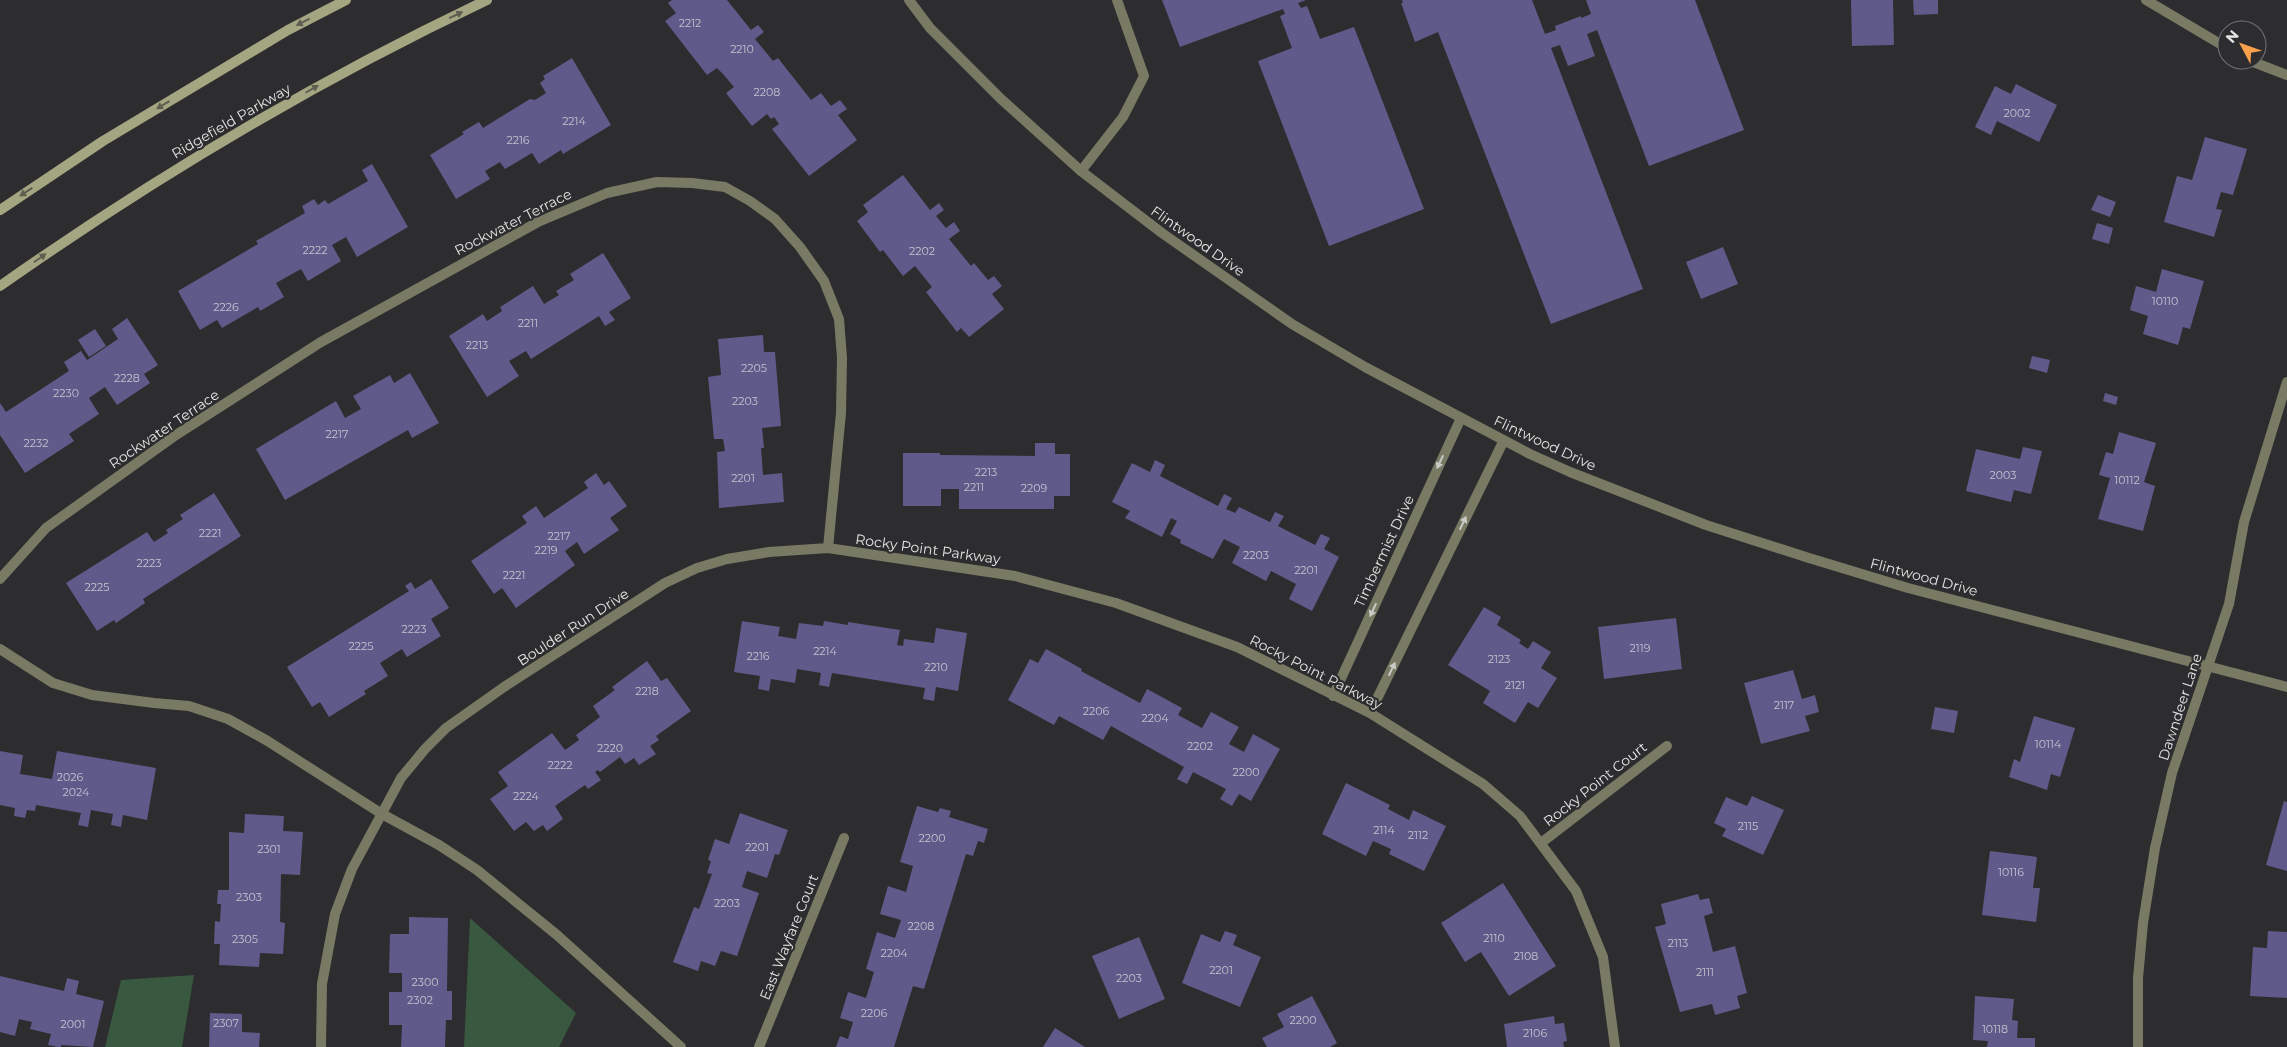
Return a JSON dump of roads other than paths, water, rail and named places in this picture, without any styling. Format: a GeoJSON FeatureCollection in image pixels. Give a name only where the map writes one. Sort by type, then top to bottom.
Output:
{"type":"FeatureCollection","features":[{"type":"Feature","properties":{"kind":"main road"},"geometry":{"type":"LineString","coordinates":[[0,210],[103,141],[288,30],[346,0]]}},
{"type":"Feature","properties":{"kind":"main road","name":"Ridgefield Parkway"},"geometry":{"type":"LineString","coordinates":[[0,286],[133,194],[217,143],[329,80],[416,34],[487,0]]}},
{"type":"Feature","properties":{"kind":"street","name":"Flintwood Drive"},"geometry":{"type":"LineString","coordinates":[[909,0],[930,28],[994,92],[1081,171],[1162,233],[1292,324],[1364,367],[1504,440],[1570,472],[1715,528],[1908,588],[2287,687]]}},
{"type":"Feature","properties":{"kind":"street"},"geometry":{"type":"LineString","coordinates":[[1081,171],[1123,117],[1144,76],[1118,0]]}},
{"type":"Feature","properties":{"kind":"street"},"geometry":{"type":"LineString","coordinates":[[2146,0],[2217,42]]}},
{"type":"Feature","properties":{"kind":"street"},"geometry":{"type":"LineString","coordinates":[[2267,67],[2287,75]]}},
{"type":"Feature","properties":{"kind":"street","name":"Rockwater Terrace"},"geometry":{"type":"LineString","coordinates":[[0,578],[46,528],[176,435],[321,342],[538,222],[607,193],[658,182],[692,183],[725,187],[750,201],[775,219],[800,247],[824,281],[839,319],[842,358],[841,413],[828,548]]}},
{"type":"Feature","properties":{"kind":"street","name":"Dawndeer Lane"},"geometry":{"type":"LineString","coordinates":[[2138,1047],[2138,978],[2143,923],[2155,848],[2172,774],[2229,604],[2244,522],[2287,382]]}},
{"type":"Feature","properties":{"kind":"street","name":"Timbermist Drive"},"geometry":{"type":"LineString","coordinates":[[1333,696],[1461,418]]}},
{"type":"Feature","properties":{"kind":"street"},"geometry":{"type":"LineString","coordinates":[[1370,713],[1504,440]]}},
{"type":"Feature","properties":{"kind":"street","name":"Rocky Point Parkway"},"geometry":{"type":"LineString","coordinates":[[828,548],[1015,576],[1116,603],[1237,647],[1370,713],[1483,784],[1520,816],[1576,891],[1602,957],[1615,1047]]}},
{"type":"Feature","properties":{"kind":"street","name":"Boulder Run Drive"},"geometry":{"type":"LineString","coordinates":[[321,1047],[322,984],[335,914],[352,869],[401,778],[424,749],[446,728],[504,688],[665,583],[697,568],[727,559],[769,552],[828,548]]}},
{"type":"Feature","properties":{"kind":"street"},"geometry":{"type":"LineString","coordinates":[[0,649],[53,683],[92,695],[189,706],[228,719],[266,740],[382,814],[439,845],[477,870],[557,935],[681,1047]]}},
{"type":"Feature","properties":{"kind":"street","name":"Rocky Point Court"},"geometry":{"type":"LineString","coordinates":[[1541,844],[1667,746]]}},
{"type":"Feature","properties":{"kind":"street","name":"East Wayfare Court"},"geometry":{"type":"LineString","coordinates":[[759,1047],[844,838]]}}]}
